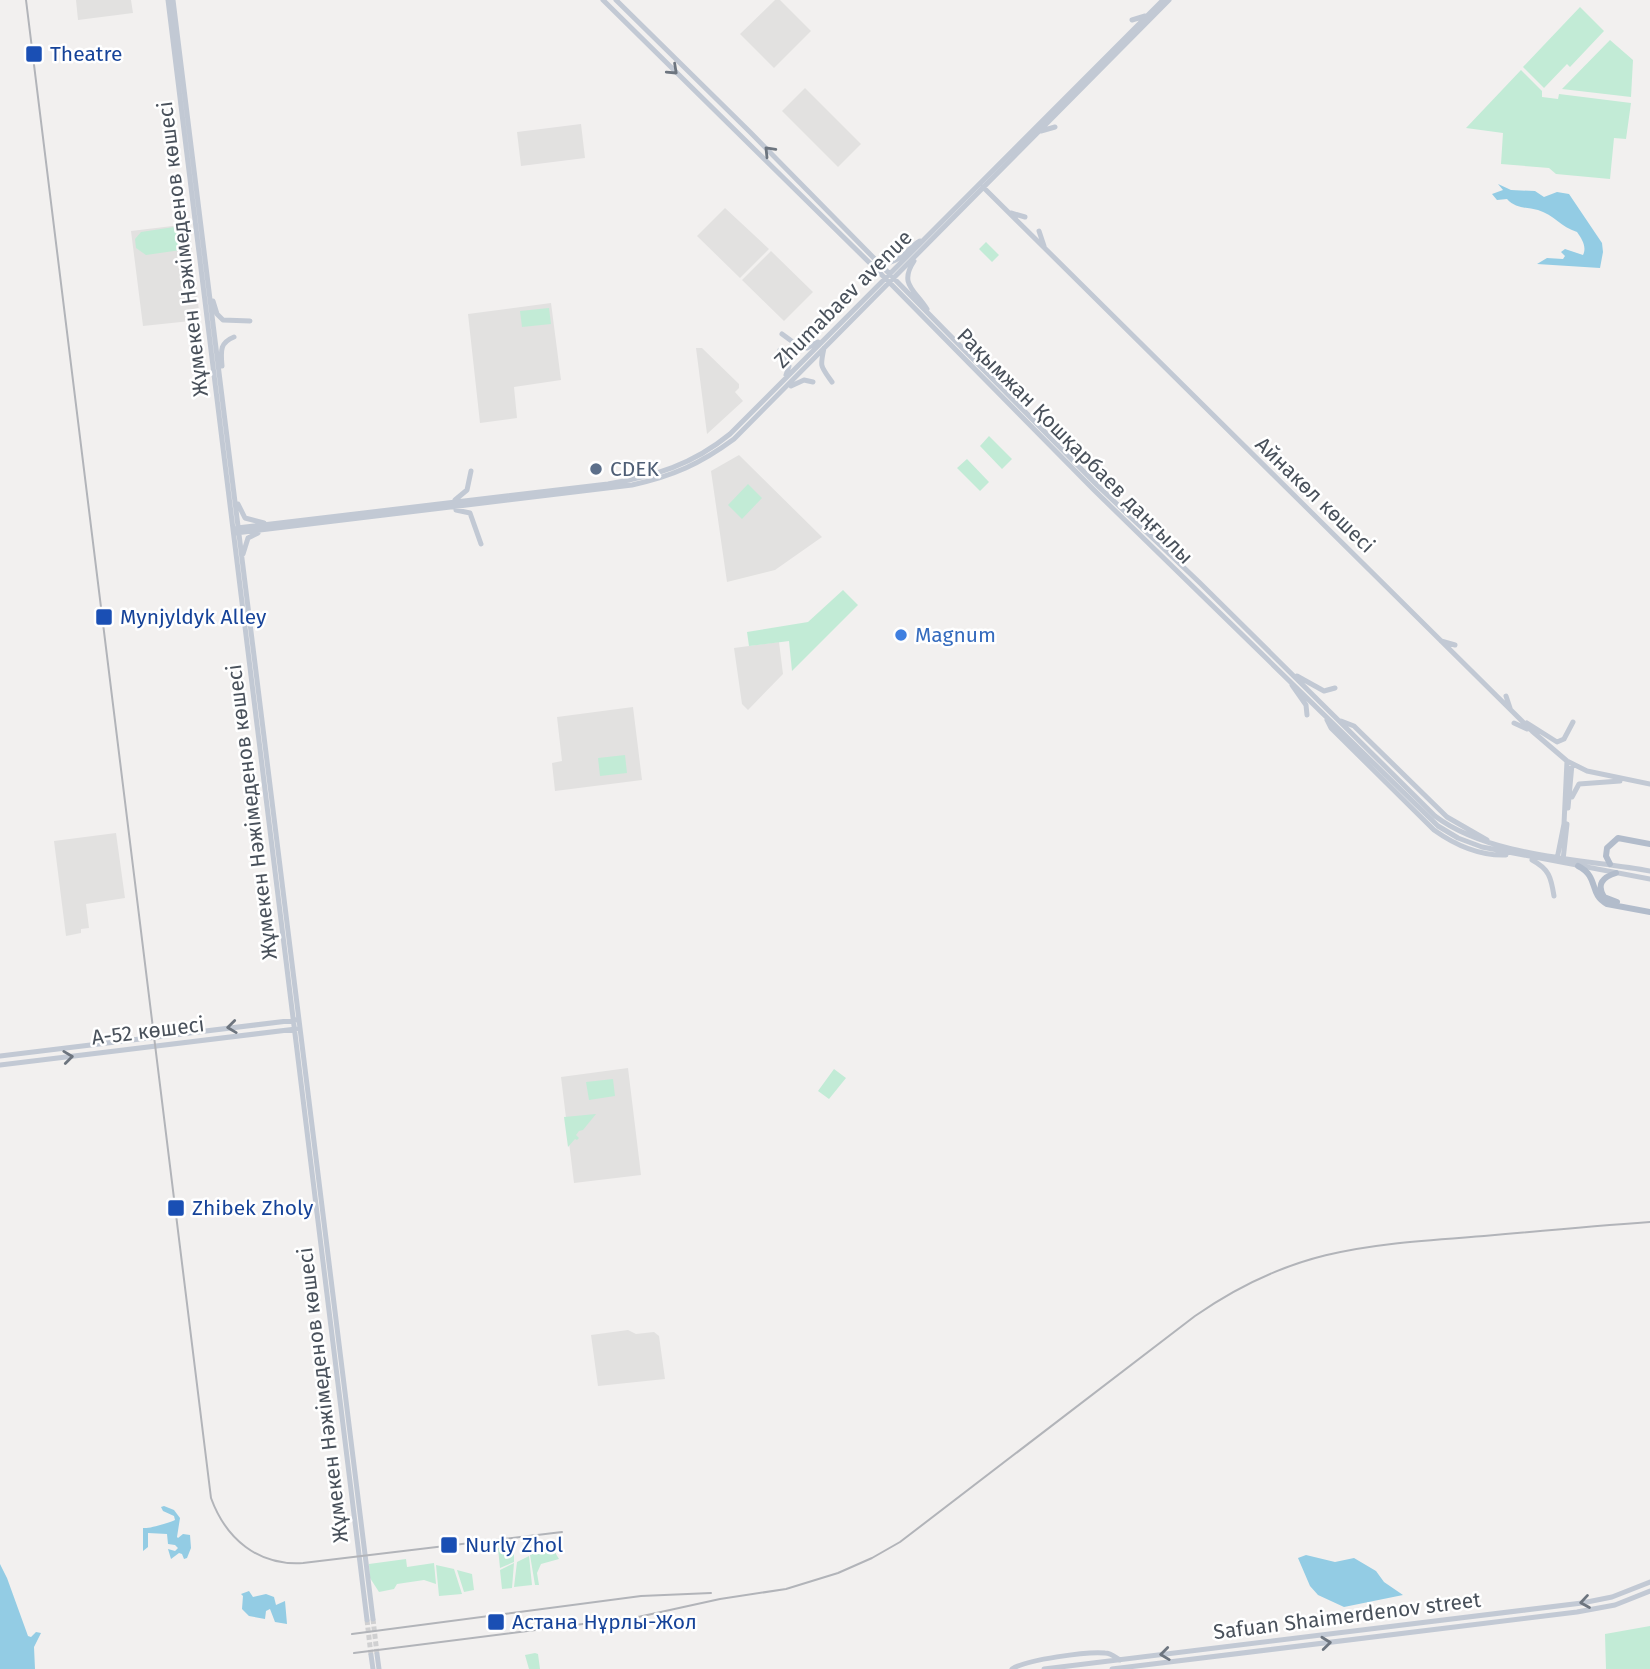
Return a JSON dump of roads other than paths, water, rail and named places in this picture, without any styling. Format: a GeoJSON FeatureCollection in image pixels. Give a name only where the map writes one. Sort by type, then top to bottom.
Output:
{"type":"FeatureCollection","features":[{"type":"Feature","properties":{"kind":"main road","name":"Жұмекен Нәжімеденов көшесі"},"geometry":{"type":"LineString","coordinates":[[171,0],[235,499],[236,530],[242,557],[296,1020]]}},
{"type":"Feature","properties":{"kind":"main road","name":"Жұмекен Нәжімеденов көшесі"},"geometry":{"type":"LineString","coordinates":[[171,0],[370,1619]]}},
{"type":"Feature","properties":{"kind":"main road","name":"Рақымжан Қошқарбаев даңғылы"},"geometry":{"type":"LineString","coordinates":[[603,0],[891,275],[1094,490],[1338,720],[1435,816],[1468,837],[1495,846],[1578,866],[1650,879]]}},
{"type":"Feature","properties":{"kind":"main road","name":"Рақымжан Қошқарбаев даңғылы"},"geometry":{"type":"LineString","coordinates":[[616,0],[1438,826],[1470,843],[1526,857],[1610,864],[1650,871]]}},
{"type":"Feature","properties":{"kind":"main road","name":"Zhumabaev avenue"},"geometry":{"type":"LineString","coordinates":[[480,501],[632,485],[678,473],[700,463],[734,439],[926,239],[1163,0]]}},
{"type":"Feature","properties":{"kind":"main road","name":"Zhumabaev avenue"},"geometry":{"type":"LineString","coordinates":[[480,501],[617,482],[681,466],[720,442],[891,275],[920,251],[1169,0]]}},
{"type":"Feature","properties":{"kind":"main road"},"geometry":{"type":"LineString","coordinates":[[1132,20],[1148,15]]}},
{"type":"Feature","properties":{"kind":"main road"},"geometry":{"type":"LineString","coordinates":[[1038,132],[1055,127]]}},
{"type":"Feature","properties":{"kind":"main road","name":"Айнакөл көшесі"},"geometry":{"type":"LineString","coordinates":[[983,187],[1511,711],[1517,722],[1570,763],[1587,771],[1650,784]]}},
{"type":"Feature","properties":{"kind":"main road"},"geometry":{"type":"LineString","coordinates":[[1009,212],[1025,217]]}},
{"type":"Feature","properties":{"kind":"main road"},"geometry":{"type":"LineString","coordinates":[[1039,231],[1045,249]]}},
{"type":"Feature","properties":{"kind":"main road"},"geometry":{"type":"LineString","coordinates":[[877,261],[886,264],[895,261],[912,245],[926,239]]}},
{"type":"Feature","properties":{"kind":"main road"},"geometry":{"type":"LineString","coordinates":[[920,251],[907,272],[907,281],[932,318]]}},
{"type":"Feature","properties":{"kind":"main road"},"geometry":{"type":"LineString","coordinates":[[209,289],[220,318],[250,321]]}},
{"type":"Feature","properties":{"kind":"main road"},"geometry":{"type":"LineString","coordinates":[[782,334],[797,345],[807,348],[837,327]]}},
{"type":"Feature","properties":{"kind":"main road"},"geometry":{"type":"LineString","coordinates":[[220,380],[221,348],[234,337]]}},
{"type":"Feature","properties":{"kind":"main road"},"geometry":{"type":"LineString","coordinates":[[824,348],[821,368],[832,382]]}},
{"type":"Feature","properties":{"kind":"main road"},"geometry":{"type":"LineString","coordinates":[[776,388],[784,379],[789,366],[780,350]]}},
{"type":"Feature","properties":{"kind":"main road"},"geometry":{"type":"LineString","coordinates":[[785,388],[804,380],[813,382]]}},
{"type":"Feature","properties":{"kind":"main road"},"geometry":{"type":"LineString","coordinates":[[452,501],[467,490],[471,471]]}},
{"type":"Feature","properties":{"kind":"main road"},"geometry":{"type":"LineString","coordinates":[[235,499],[245,518],[265,527]]}},
{"type":"Feature","properties":{"kind":"main road"},"geometry":{"type":"LineString","coordinates":[[242,557],[248,538],[265,527],[452,501],[480,501]]}},
{"type":"Feature","properties":{"kind":"main road"},"geometry":{"type":"LineString","coordinates":[[236,530],[439,509],[480,501]]}},
{"type":"Feature","properties":{"kind":"main road"},"geometry":{"type":"LineString","coordinates":[[439,509],[470,513],[481,544]]}},
{"type":"Feature","properties":{"kind":"main road"},"geometry":{"type":"LineString","coordinates":[[1440,640],[1455,645]]}},
{"type":"Feature","properties":{"kind":"main road"},"geometry":{"type":"LineString","coordinates":[[1291,677],[1325,691],[1335,688]]}},
{"type":"Feature","properties":{"kind":"main road"},"geometry":{"type":"LineString","coordinates":[[1291,677],[1306,705],[1307,715]]}},
{"type":"Feature","properties":{"kind":"main road"},"geometry":{"type":"LineString","coordinates":[[1506,696],[1511,711]]}},
{"type":"Feature","properties":{"kind":"main road"},"geometry":{"type":"LineString","coordinates":[[1517,722],[1557,742],[1564,739],[1573,722]]}},
{"type":"Feature","properties":{"kind":"main road"},"geometry":{"type":"LineString","coordinates":[[1567,817],[1570,763]]}},
{"type":"Feature","properties":{"kind":"main road"},"geometry":{"type":"LineString","coordinates":[[1560,860],[1570,763]]}},
{"type":"Feature","properties":{"kind":"main road"},"geometry":{"type":"LineString","coordinates":[[1560,860],[1573,792],[1579,783],[1627,780]]}},
{"type":"Feature","properties":{"kind":"main road"},"geometry":{"type":"LineString","coordinates":[[1610,864],[1606,856],[1607,848],[1618,838],[1650,844]]}},
{"type":"Feature","properties":{"kind":"main road"},"geometry":{"type":"LineString","coordinates":[[1526,857],[1542,865],[1550,873],[1554,895]]}},
{"type":"Feature","properties":{"kind":"main road"},"geometry":{"type":"LineString","coordinates":[[1578,866],[1589,873],[1601,901],[1650,910]]}},
{"type":"Feature","properties":{"kind":"main road"},"geometry":{"type":"LineString","coordinates":[[1616,873],[1601,881],[1604,897],[1650,910]]}},
{"type":"Feature","properties":{"kind":"main road","name":"А-52 көшесі"},"geometry":{"type":"LineString","coordinates":[[0,1056],[296,1020]]}},
{"type":"Feature","properties":{"kind":"main road","name":"А-52 көшесі"},"geometry":{"type":"LineString","coordinates":[[0,1065],[298,1029]]}},
{"type":"Feature","properties":{"kind":"main road","name":"Safuan Shaimerdenov street"},"geometry":{"type":"LineString","coordinates":[[1044,1669],[1582,1603],[1612,1597],[1650,1582]]}},
{"type":"Feature","properties":{"kind":"main road","name":"Safuan Shaimerdenov street"},"geometry":{"type":"LineString","coordinates":[[1112,1669],[1577,1612],[1615,1605],[1650,1591]]}},
{"type":"Feature","properties":{"kind":"main road"},"geometry":{"type":"LineString","coordinates":[[1012,1669],[1025,1663],[1090,1653],[1109,1653],[1120,1660]]}},
{"type":"Feature","properties":{"kind":"main road"},"geometry":{"type":"LineString","coordinates":[[373,1669],[374,1655],[379,1669]]}},
{"type":"Feature","properties":{"kind":"water"},"geometry":{"type":"Polygon","coordinates":[[[1498,184],[1511,190],[1535,191],[1544,197],[1557,192],[1569,194],[1602,243],[1600,268],[1537,264],[1547,258],[1563,259],[1565,256],[1561,252],[1565,249],[1583,255],[1582,240],[1577,232],[1544,212],[1518,206],[1507,199],[1497,200],[1492,194],[1503,190],[1498,184]]]}},
{"type":"Feature","properties":{"kind":"water"},"geometry":{"type":"Polygon","coordinates":[[[161,1507],[174,1510],[180,1518],[177,1537],[190,1535],[191,1548],[187,1558],[184,1559],[179,1553],[171,1559],[168,1549],[175,1551],[178,1548],[168,1544],[167,1534],[148,1533],[148,1547],[143,1551],[143,1528],[175,1520],[174,1516],[163,1511],[161,1507]]]}},
{"type":"Feature","properties":{"kind":"water"},"geometry":{"type":"Polygon","coordinates":[[[1306,1555],[1335,1562],[1354,1558],[1376,1571],[1384,1582],[1403,1595],[1344,1607],[1318,1595],[1310,1586],[1298,1558],[1306,1555]]]}},
{"type":"Feature","properties":{"kind":"water"},"geometry":{"type":"Polygon","coordinates":[[[0,1564],[28,1636],[41,1633],[34,1647],[35,1669],[0,1669],[0,1564]]]}},
{"type":"Feature","properties":{"kind":"water"},"geometry":{"type":"Polygon","coordinates":[[[249,1591],[253,1597],[266,1594],[274,1597],[276,1605],[285,1601],[287,1624],[275,1622],[270,1609],[266,1611],[265,1619],[249,1616],[242,1609],[241,1594],[249,1591]]]}},
{"type":"Feature","properties":{"kind":"tunnel"},"geometry":{"type":"LineString","coordinates":[[373,1619],[377,1654]]}},
{"type":"Feature","properties":{"kind":"tunnel"},"geometry":{"type":"LineString","coordinates":[[367,1620],[371,1655]]}},
{"type":"Feature","properties":{"kind":"tram line"},"geometry":{"type":"LineString","coordinates":[[26,0],[211,1498],[225,1526],[246,1547],[258,1555],[287,1563],[562,1532]]}},
{"type":"Feature","properties":{"kind":"railway"},"geometry":{"type":"LineString","coordinates":[[354,1653],[638,1617],[720,1599],[786,1589],[838,1573],[900,1542],[1195,1316],[1231,1293],[1266,1276],[1299,1263],[1368,1247],[1650,1222]]}},
{"type":"Feature","properties":{"kind":"railway"},"geometry":{"type":"LineString","coordinates":[[352,1634],[641,1596],[711,1593]]}},
{"type":"Feature","properties":{"kind":"place","name":"Theatre"},"geometry":{"type":"Point","coordinates":[34,54]}},
{"type":"Feature","properties":{"kind":"place","name":"CDEK"},"geometry":{"type":"Point","coordinates":[596,469]}},
{"type":"Feature","properties":{"kind":"place","name":"Mynjyldyk Alley"},"geometry":{"type":"Point","coordinates":[104,617]}},
{"type":"Feature","properties":{"kind":"place","name":"Magnum"},"geometry":{"type":"Point","coordinates":[901,635]}},
{"type":"Feature","properties":{"kind":"place","name":"Zhibek Zholy"},"geometry":{"type":"Point","coordinates":[176,1208]}},
{"type":"Feature","properties":{"kind":"place","name":"Nurly Zhol"},"geometry":{"type":"Point","coordinates":[449,1545]}},
{"type":"Feature","properties":{"kind":"place","name":"Астана Нұрлы-Жол"},"geometry":{"type":"Point","coordinates":[496,1622]}}]}
